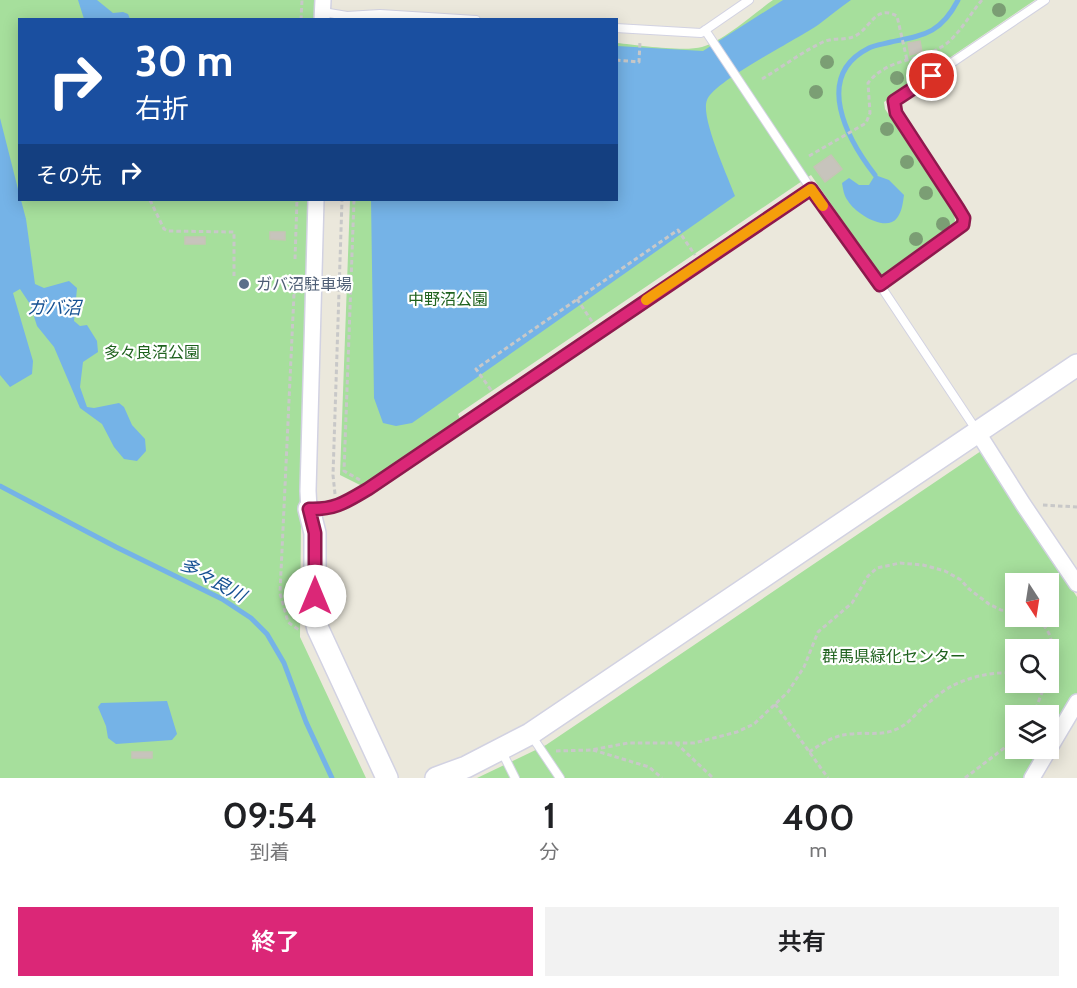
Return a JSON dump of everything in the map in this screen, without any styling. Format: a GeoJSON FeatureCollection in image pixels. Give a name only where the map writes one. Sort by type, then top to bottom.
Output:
{"type":"FeatureCollection","features":[{"type":"Feature","properties":{"kind":"street"},"geometry":{"type":"LineString","coordinates":[[316,201],[308,491],[309,509],[315,533],[315,617],[318,629],[387,778]]}},
{"type":"Feature","properties":{"kind":"street"},"geometry":{"type":"LineString","coordinates":[[436,778],[501,750],[536,743],[1077,365]]}},
{"type":"Feature","properties":{"kind":"street"},"geometry":{"type":"LineString","coordinates":[[978,433],[1077,584]]}},
{"type":"Feature","properties":{"kind":"street"},"geometry":{"type":"LineString","coordinates":[[1032,778],[1077,702]]}},
{"type":"Feature","properties":{"kind":"lane"},"geometry":{"type":"LineString","coordinates":[[618,28],[701,33],[749,0]]}},
{"type":"Feature","properties":{"kind":"lane"},"geometry":{"type":"LineString","coordinates":[[880,285],[963,225],[964,218],[896,113],[894,101],[1045,0]]}},
{"type":"Feature","properties":{"kind":"lane"},"geometry":{"type":"LineString","coordinates":[[323,11],[347,16],[380,14],[444,18]]}},
{"type":"Feature","properties":{"kind":"lane"},"geometry":{"type":"LineString","coordinates":[[705,30],[811,189],[880,285],[978,433]]}},
{"type":"Feature","properties":{"kind":"lane"},"geometry":{"type":"LineString","coordinates":[[309,509],[326,510],[336,507],[377,483],[811,189]]}},
{"type":"Feature","properties":{"kind":"lane"},"geometry":{"type":"LineString","coordinates":[[536,743],[560,778]]}},
{"type":"Feature","properties":{"kind":"lane"},"geometry":{"type":"LineString","coordinates":[[501,750],[515,778]]}},
{"type":"Feature","properties":{"kind":"path"},"geometry":{"type":"LineString","coordinates":[[301,18],[302,0]]}},
{"type":"Feature","properties":{"kind":"path"},"geometry":{"type":"LineString","coordinates":[[809,156],[867,123],[870,113],[868,83],[884,68],[921,57],[946,44],[982,0]]}},
{"type":"Feature","properties":{"kind":"path"},"geometry":{"type":"LineString","coordinates":[[762,79],[823,42],[854,36],[868,26],[877,15],[890,13],[897,16],[907,60]]}},
{"type":"Feature","properties":{"kind":"path"},"geometry":{"type":"LineString","coordinates":[[618,60],[639,62],[640,40]]}},
{"type":"Feature","properties":{"kind":"path"},"geometry":{"type":"LineString","coordinates":[[150,201],[164,229],[168,231],[234,232],[234,276]]}},
{"type":"Feature","properties":{"kind":"path"},"geometry":{"type":"LineString","coordinates":[[296,259],[297,201]]}},
{"type":"Feature","properties":{"kind":"path"},"geometry":{"type":"LineString","coordinates":[[336,507],[333,475],[342,201]]}},
{"type":"Feature","properties":{"kind":"path"},"geometry":{"type":"LineString","coordinates":[[354,201],[344,471],[363,481]]}},
{"type":"Feature","properties":{"kind":"path"},"geometry":{"type":"LineString","coordinates":[[487,385],[476,369],[678,230],[690,248]]}},
{"type":"Feature","properties":{"kind":"path"},"geometry":{"type":"LineString","coordinates":[[294,294],[280,593],[288,622],[303,632]]}},
{"type":"Feature","properties":{"kind":"path"},"geometry":{"type":"LineString","coordinates":[[577,299],[588,316]]}},
{"type":"Feature","properties":{"kind":"path"},"geometry":{"type":"LineString","coordinates":[[1023,504],[1077,507]]}},
{"type":"Feature","properties":{"kind":"path"},"geometry":{"type":"LineString","coordinates":[[591,750],[628,743],[694,743],[737,732],[754,724],[788,692],[804,666],[818,633],[852,603],[868,576],[877,568],[900,563],[945,571],[961,580],[989,604],[1005,610]]}},
{"type":"Feature","properties":{"kind":"path"},"geometry":{"type":"LineString","coordinates":[[809,752],[829,738],[852,734],[874,735],[896,730],[952,686],[969,679],[1005,672]]}},
{"type":"Feature","properties":{"kind":"path"},"geometry":{"type":"LineString","coordinates":[[775,704],[828,778]]}},
{"type":"Feature","properties":{"kind":"path"},"geometry":{"type":"LineString","coordinates":[[536,743],[591,750],[649,767],[662,778]]}},
{"type":"Feature","properties":{"kind":"path"},"geometry":{"type":"LineString","coordinates":[[676,743],[713,778]]}},
{"type":"Feature","properties":{"kind":"path"},"geometry":{"type":"LineString","coordinates":[[965,778],[1005,747]]}},
{"type":"Feature","properties":{"kind":"green space","name":"多々良沼公園"},"geometry":{"type":"Polygon","coordinates":[[[0,0],[316,0],[315,18],[18,18],[18,201],[309,201],[302,405],[300,637],[366,778],[0,778],[0,0]]]}},
{"type":"Feature","properties":{"kind":"green space","name":"中野沼公園"},"geometry":{"type":"Polygon","coordinates":[[[773,0],[1035,0],[884,102],[885,109],[954,214],[955,221],[951,227],[883,275],[879,273],[811,175],[458,414],[460,419],[362,486],[340,475],[350,201],[618,201],[618,43],[694,48],[711,44],[773,0]]]}},
{"type":"Feature","properties":{"kind":"green space","name":"群馬県緑化センター"},"geometry":{"type":"Polygon","coordinates":[[[981,451],[1077,597],[1077,697],[1059,728],[1059,705],[1005,705],[1005,759],[1039,759],[1025,778],[477,778],[546,745],[981,451]]]}},
{"type":"Feature","properties":{"kind":"water"},"geometry":{"type":"Polygon","coordinates":[[[78,0],[97,0],[113,13],[123,12],[128,14],[130,18],[84,18],[78,0]]]}},
{"type":"Feature","properties":{"kind":"water"},"geometry":{"type":"Polygon","coordinates":[[[783,0],[851,0],[818,25],[724,82],[707,100],[707,120],[735,196],[412,423],[396,426],[383,423],[374,398],[371,201],[618,201],[618,46],[703,51],[783,0]]]}},
{"type":"Feature","properties":{"kind":"water","name":"ガバ沼"},"geometry":{"type":"Polygon","coordinates":[[[0,118],[18,189],[18,201],[21,201],[26,219],[35,284],[44,288],[69,281],[77,288],[74,321],[80,326],[87,325],[97,341],[98,352],[83,362],[80,387],[87,407],[94,408],[119,403],[124,407],[132,425],[145,439],[146,451],[137,461],[124,459],[114,447],[102,424],[80,408],[54,347],[37,326],[30,304],[20,289],[13,293],[33,361],[32,374],[10,387],[0,375],[0,118]]]}},
{"type":"Feature","properties":{"kind":"water"},"geometry":{"type":"Polygon","coordinates":[[[875,175],[889,180],[904,195],[900,213],[892,222],[879,222],[864,216],[852,206],[845,195],[842,183],[849,178],[859,185],[869,185],[875,175]]]}},
{"type":"Feature","properties":{"kind":"water"},"geometry":{"type":"Polygon","coordinates":[[[167,701],[177,734],[172,740],[116,744],[108,738],[98,707],[101,703],[167,701]]]}},
{"type":"Feature","properties":{"kind":"building"},"geometry":{"type":"Polygon","coordinates":[[[920,41],[922,52],[910,55],[908,43],[920,41]]]}},
{"type":"Feature","properties":{"kind":"building"},"geometry":{"type":"Polygon","coordinates":[[[831,155],[842,169],[825,182],[814,167],[831,155]]]}},
{"type":"Feature","properties":{"kind":"building"},"geometry":{"type":"Polygon","coordinates":[[[270,232],[285,232],[285,240],[270,239],[270,232]]]}},
{"type":"Feature","properties":{"kind":"building"},"geometry":{"type":"Polygon","coordinates":[[[185,237],[205,237],[205,244],[185,244],[185,237]]]}},
{"type":"Feature","properties":{"kind":"building"},"geometry":{"type":"Polygon","coordinates":[[[132,752],[152,752],[152,758],[132,758],[132,752]]]}},
{"type":"Feature","properties":{"kind":"waterway"},"geometry":{"type":"LineString","coordinates":[[875,175],[854,144],[840,109],[839,91],[842,75],[852,60],[869,48],[931,31],[945,20],[958,0]]}},
{"type":"Feature","properties":{"kind":"waterway","name":"多々良川"},"geometry":{"type":"LineString","coordinates":[[0,486],[222,599],[251,618],[267,634],[284,663],[306,722],[332,778]]}},
{"type":"Feature","properties":{"kind":"slow traffic"},"geometry":{"type":"LineString","coordinates":[[646,300],[811,189],[823,206]]}},
{"type":"Feature","properties":{"kind":"place","name":"ガバ沼駐車場"},"geometry":{"type":"Point","coordinates":[244,284]}},
{"type":"Feature","properties":{"kind":"route"},"geometry":{"type":"LineString","coordinates":[[315,596],[315,533],[309,509],[326,510],[336,507],[368,489],[811,189],[880,285],[963,225],[964,218],[896,113],[894,101],[932,76]]}}]}
